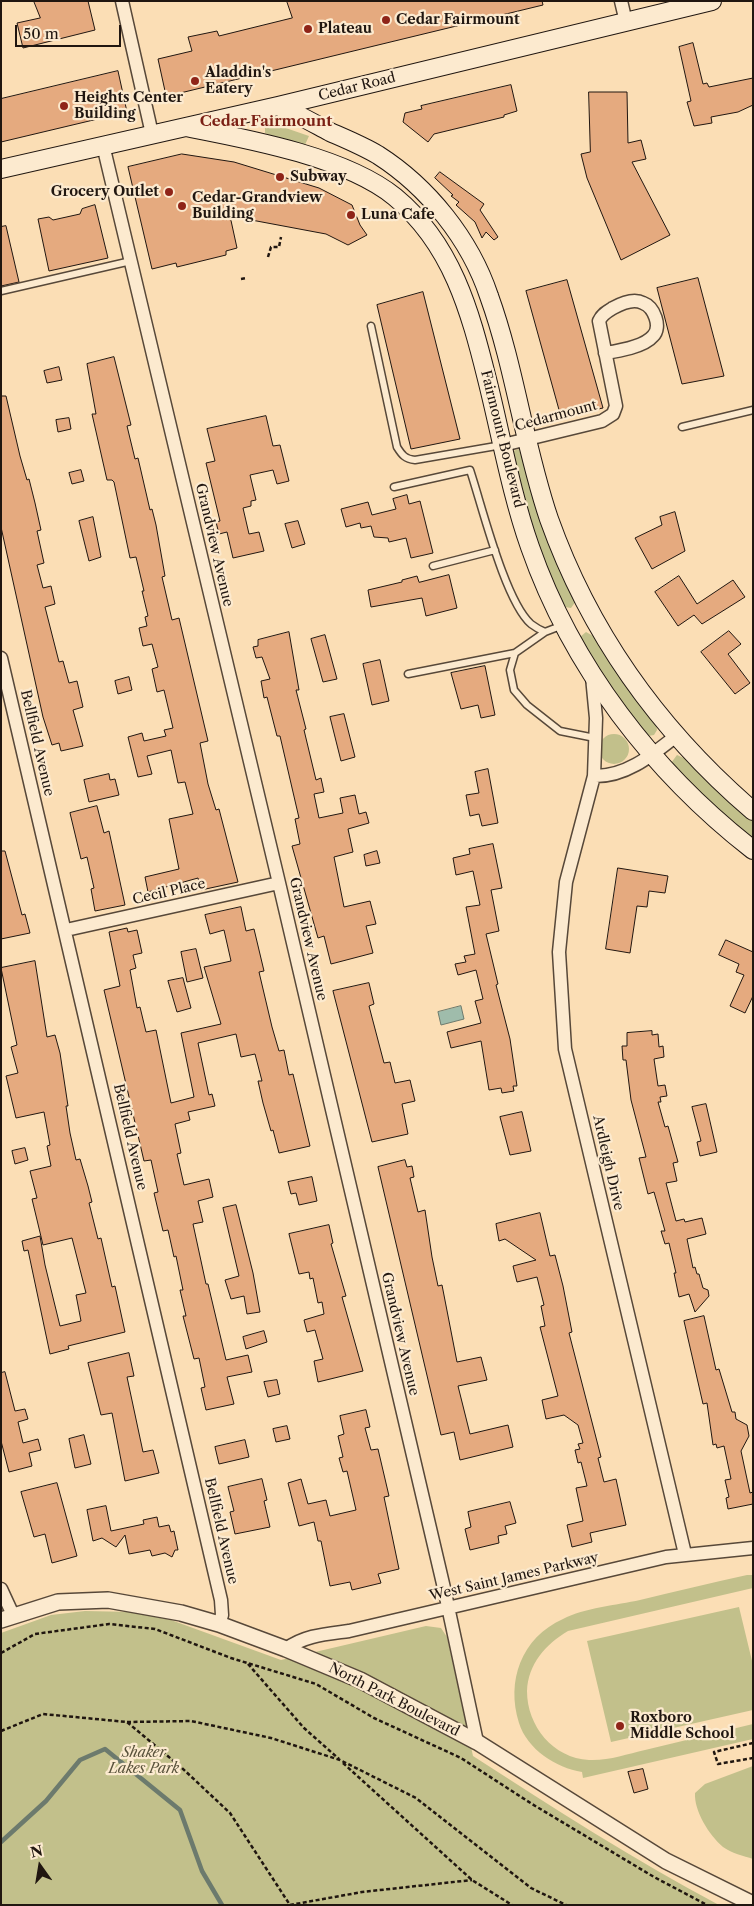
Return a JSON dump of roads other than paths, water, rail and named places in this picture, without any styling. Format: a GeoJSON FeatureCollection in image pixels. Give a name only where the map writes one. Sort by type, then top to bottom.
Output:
{"type":"FeatureCollection","features":[{"type":"Feature","properties":{"kind":"main road","name":"Cedar Road"},"geometry":{"type":"LineString","coordinates":[[1,169],[278,106],[712,1]]}},
{"type":"Feature","properties":{"kind":"main road","name":"Fairmount Boulevard"},"geometry":{"type":"LineString","coordinates":[[278,106],[377,155],[401,172],[425,194],[454,229],[486,286],[526,440],[550,520],[590,610],[624,669],[676,736],[718,780],[753,811]]}},
{"type":"Feature","properties":{"kind":"main road","name":"Fairmount Boulevard"},"geometry":{"type":"LineString","coordinates":[[186,127],[248,139],[351,171],[384,188],[409,209],[438,245],[460,286],[473,322],[530,546],[564,625],[592,674],[652,755],[684,790],[753,850]]}},
{"type":"Feature","properties":{"kind":"main road"},"geometry":{"type":"LineString","coordinates":[[564,625],[590,610]]}},
{"type":"Feature","properties":{"kind":"street"},"geometry":{"type":"LineString","coordinates":[[122,1],[152,134]]}},
{"type":"Feature","properties":{"kind":"street"},"geometry":{"type":"LineString","coordinates":[[622,1],[626,22]]}},
{"type":"Feature","properties":{"kind":"street","name":"Grandview Avenue"},"geometry":{"type":"LineString","coordinates":[[103,145],[279,882],[448,1608],[477,1742]]}},
{"type":"Feature","properties":{"kind":"street"},"geometry":{"type":"LineString","coordinates":[[409,209],[425,194]]}},
{"type":"Feature","properties":{"kind":"street","name":"Cedarmount"},"geometry":{"type":"LineString","coordinates":[[503,445],[602,422],[613,414],[616,406],[606,353],[600,320],[601,316],[625,302],[642,302],[648,306],[656,321],[653,337],[642,343],[606,353]]}},
{"type":"Feature","properties":{"kind":"street","name":"Bellfield Avenue"},"geometry":{"type":"LineString","coordinates":[[1,658],[222,1600],[222,1615],[219,1624]]}},
{"type":"Feature","properties":{"kind":"street","name":"Ardleigh Drive"},"geometry":{"type":"LineString","coordinates":[[592,674],[595,701],[594,776],[566,882],[559,952],[565,1050],[685,1554]]}},
{"type":"Feature","properties":{"kind":"street"},"geometry":{"type":"LineString","coordinates":[[594,776],[612,776],[652,755],[676,736]]}},
{"type":"Feature","properties":{"kind":"street","name":"Cecil Place"},"geometry":{"type":"LineString","coordinates":[[66,930],[279,882]]}},
{"type":"Feature","properties":{"kind":"street","name":"West Saint James Parkway"},"geometry":{"type":"LineString","coordinates":[[286,1649],[294,1643],[316,1635],[349,1631],[685,1554],[753,1548]]}},
{"type":"Feature","properties":{"kind":"street"},"geometry":{"type":"LineString","coordinates":[[1,1589],[7,1617]]}},
{"type":"Feature","properties":{"kind":"street","name":"North Park Boulevard"},"geometry":{"type":"LineString","coordinates":[[7,1617],[58,1602],[108,1600],[152,1606],[219,1624],[286,1649],[360,1680],[477,1742],[666,1861],[753,1904]]}},
{"type":"Feature","properties":{"kind":"lane"},"geometry":{"type":"LineString","coordinates":[[1,291],[131,261]]}},
{"type":"Feature","properties":{"kind":"lane"},"geometry":{"type":"LineString","coordinates":[[371,326],[397,447],[402,455],[408,460],[415,460],[503,445]]}},
{"type":"Feature","properties":{"kind":"lane"},"geometry":{"type":"LineString","coordinates":[[682,428],[753,410]]}},
{"type":"Feature","properties":{"kind":"lane"},"geometry":{"type":"LineString","coordinates":[[394,487],[470,470],[495,550],[520,608],[531,624],[545,632]]}},
{"type":"Feature","properties":{"kind":"lane"},"geometry":{"type":"LineString","coordinates":[[433,566],[495,550]]}},
{"type":"Feature","properties":{"kind":"lane"},"geometry":{"type":"LineString","coordinates":[[408,674],[515,653],[545,632],[564,625]]}},
{"type":"Feature","properties":{"kind":"lane"},"geometry":{"type":"LineString","coordinates":[[515,653],[510,670],[514,690],[527,705],[560,731],[595,738]]}},
{"type":"Feature","properties":{"kind":"waterway"},"geometry":{"type":"LineString","coordinates":[[1,1842],[46,1801],[80,1760],[105,1749],[180,1810],[202,1871],[222,1905]]}},
{"type":"Feature","properties":{"kind":"place","name":"Cedar Fairmount"},"geometry":{"type":"Point","coordinates":[386,20]}},
{"type":"Feature","properties":{"kind":"place","name":"Plateau"},"geometry":{"type":"Point","coordinates":[308,29]}},
{"type":"Feature","properties":{"kind":"place","name":"Aladdin's Eatery"},"geometry":{"type":"Point","coordinates":[195,81]}},
{"type":"Feature","properties":{"kind":"place","name":"Heights Center Building"},"geometry":{"type":"Point","coordinates":[64,106]}},
{"type":"Feature","properties":{"kind":"place","name":"Subway"},"geometry":{"type":"Point","coordinates":[280,177]}},
{"type":"Feature","properties":{"kind":"place","name":"Grocery Outlet"},"geometry":{"type":"Point","coordinates":[169,192]}},
{"type":"Feature","properties":{"kind":"place","name":"Cedar-Grandview Building"},"geometry":{"type":"Point","coordinates":[182,206]}},
{"type":"Feature","properties":{"kind":"place","name":"Luna Cafe"},"geometry":{"type":"Point","coordinates":[351,215]}},
{"type":"Feature","properties":{"kind":"place","name":"Roxboro Middle School"},"geometry":{"type":"Point","coordinates":[620,1726]}},
{"type":"Feature","properties":{"kind":"district","name":"Cedar Fairmount"},"geometry":{"type":"Point","coordinates":[266,122]}},
{"type":"Feature","properties":{"kind":"park label","name":"Shaker Lakes Park"},"geometry":{"type":"Point","coordinates":[144,1762]}}]}
